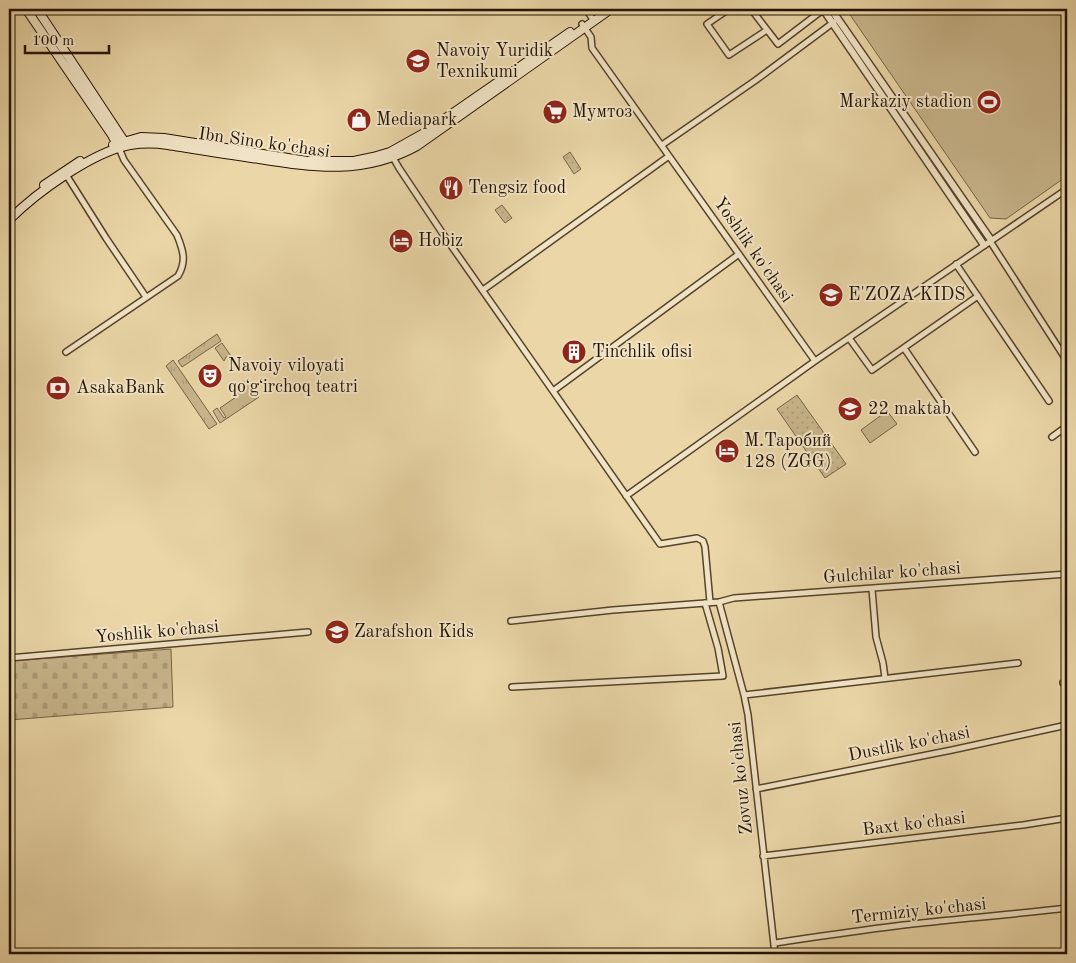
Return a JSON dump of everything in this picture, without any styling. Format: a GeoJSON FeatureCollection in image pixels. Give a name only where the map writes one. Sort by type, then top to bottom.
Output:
{"type":"FeatureCollection","features":[{"type":"Feature","properties":{"kind":"main road"},"geometry":{"type":"LineString","coordinates":[[26,9],[122,144]]}},
{"type":"Feature","properties":{"kind":"main road"},"geometry":{"type":"LineString","coordinates":[[38,9],[122,144]]}},
{"type":"Feature","properties":{"kind":"main road"},"geometry":{"type":"LineString","coordinates":[[593,19],[602,9]]}},
{"type":"Feature","properties":{"kind":"main road"},"geometry":{"type":"LineString","coordinates":[[9,220],[83,159],[141,137],[164,138],[308,161],[354,161],[391,155],[593,19],[611,9]]}},
{"type":"Feature","properties":{"kind":"main road"},"geometry":{"type":"LineString","coordinates":[[9,213],[25,199],[65,173]]}},
{"type":"Feature","properties":{"kind":"street"},"geometry":{"type":"LineString","coordinates":[[586,9],[593,19]]}},
{"type":"Feature","properties":{"kind":"street"},"geometry":{"type":"LineString","coordinates":[[729,9],[707,24],[729,55],[767,30]]}},
{"type":"Feature","properties":{"kind":"street"},"geometry":{"type":"LineString","coordinates":[[751,9],[778,44],[824,9],[836,21],[988,242],[1067,361]]}},
{"type":"Feature","properties":{"kind":"street"},"geometry":{"type":"LineString","coordinates":[[832,9],[836,21]]}},
{"type":"Feature","properties":{"kind":"street"},"geometry":{"type":"LineString","coordinates":[[662,145],[756,80],[836,21]]}},
{"type":"Feature","properties":{"kind":"street","name":"Yoshlik ko'chasi"},"geometry":{"type":"LineString","coordinates":[[583,26],[591,37],[592,48],[815,361]]}},
{"type":"Feature","properties":{"kind":"street"},"geometry":{"type":"LineString","coordinates":[[66,352],[178,276],[184,259],[184,254],[173,229],[124,160],[122,144]]}},
{"type":"Feature","properties":{"kind":"street"},"geometry":{"type":"LineString","coordinates":[[391,155],[482,290],[660,544],[697,538],[703,541],[705,547],[708,603],[723,676],[512,687]]}},
{"type":"Feature","properties":{"kind":"street"},"geometry":{"type":"LineString","coordinates":[[482,290],[669,156]]}},
{"type":"Feature","properties":{"kind":"street"},"geometry":{"type":"LineString","coordinates":[[65,173],[146,297]]}},
{"type":"Feature","properties":{"kind":"street"},"geometry":{"type":"LineString","coordinates":[[626,496],[815,361],[1067,189]]}},
{"type":"Feature","properties":{"kind":"street"},"geometry":{"type":"LineString","coordinates":[[553,392],[739,254]]}},
{"type":"Feature","properties":{"kind":"street"},"geometry":{"type":"LineString","coordinates":[[956,264],[1049,401]]}},
{"type":"Feature","properties":{"kind":"street"},"geometry":{"type":"LineString","coordinates":[[849,338],[872,370],[978,296]]}},
{"type":"Feature","properties":{"kind":"street"},"geometry":{"type":"LineString","coordinates":[[904,348],[975,452]]}},
{"type":"Feature","properties":{"kind":"street"},"geometry":{"type":"LineString","coordinates":[[1052,437],[1067,426]]}},
{"type":"Feature","properties":{"kind":"street","name":"Gulchilar ko'chasi"},"geometry":{"type":"LineString","coordinates":[[511,621],[613,610],[719,602],[734,598],[1067,574]]}},
{"type":"Feature","properties":{"kind":"street"},"geometry":{"type":"LineString","coordinates":[[872,589],[876,637],[885,678]]}},
{"type":"Feature","properties":{"kind":"street","name":"Zovuz ko'chasi"},"geometry":{"type":"LineString","coordinates":[[719,602],[744,695],[775,954]]}},
{"type":"Feature","properties":{"kind":"street","name":"Yoshlik ko'chasi"},"geometry":{"type":"LineString","coordinates":[[9,658],[308,632]]}},
{"type":"Feature","properties":{"kind":"street"},"geometry":{"type":"LineString","coordinates":[[744,695],[1018,663]]}},
{"type":"Feature","properties":{"kind":"street","name":"Dustlik ko'chasi"},"geometry":{"type":"LineString","coordinates":[[756,789],[952,750],[1067,724]]}},
{"type":"Feature","properties":{"kind":"street","name":"Baxt ko'chasi"},"geometry":{"type":"LineString","coordinates":[[763,856],[1067,818]]}},
{"type":"Feature","properties":{"kind":"street","name":"Termiziy ko'chasi"},"geometry":{"type":"LineString","coordinates":[[774,943],[894,926],[1067,908]]}},
{"type":"Feature","properties":{"kind":"green space","name":"Markaziy stadion"},"geometry":{"type":"Polygon","coordinates":[[[846,9],[1067,9],[1067,176],[1006,219],[990,218],[846,9]]]}},
{"type":"Feature","properties":{"kind":"green space"},"geometry":{"type":"Polygon","coordinates":[[[570,152],[581,169],[574,174],[563,157],[570,152]]]}},
{"type":"Feature","properties":{"kind":"green space"},"geometry":{"type":"Polygon","coordinates":[[[502,205],[512,218],[505,223],[495,210],[502,205]]]}},
{"type":"Feature","properties":{"kind":"green space"},"geometry":{"type":"Polygon","coordinates":[[[217,334],[221,341],[182,367],[178,361],[217,334]]]}},
{"type":"Feature","properties":{"kind":"green space"},"geometry":{"type":"Polygon","coordinates":[[[222,343],[231,356],[226,357],[224,361],[215,348],[222,343]]]}},
{"type":"Feature","properties":{"kind":"green space"},"geometry":{"type":"Polygon","coordinates":[[[173,360],[217,424],[209,429],[166,366],[173,360]]]}},
{"type":"Feature","properties":{"kind":"green space"},"geometry":{"type":"Polygon","coordinates":[[[248,381],[259,397],[220,423],[213,411],[217,408],[224,418],[226,417],[220,408],[236,397],[234,394],[237,391],[234,388],[238,386],[242,392],[244,391],[239,383],[248,381]]]}},
{"type":"Feature","properties":{"kind":"green space"},"geometry":{"type":"Polygon","coordinates":[[[797,395],[846,464],[825,478],[777,409],[797,395]]]}},
{"type":"Feature","properties":{"kind":"green space"},"geometry":{"type":"Polygon","coordinates":[[[887,411],[897,424],[870,443],[861,430],[887,411]]]}},
{"type":"Feature","properties":{"kind":"green space"},"geometry":{"type":"Polygon","coordinates":[[[171,649],[173,707],[9,720],[9,661],[171,649]]]}},
{"type":"Feature","properties":{"kind":"place","name":"Navoiy Yuridik Texnikumi"},"geometry":{"type":"Point","coordinates":[418,61]}},
{"type":"Feature","properties":{"kind":"place","name":"Markaziy stadion"},"geometry":{"type":"Point","coordinates":[989,102]}},
{"type":"Feature","properties":{"kind":"place","name":"Мумтоз"},"geometry":{"type":"Point","coordinates":[555,112]}},
{"type":"Feature","properties":{"kind":"place","name":"Mediapark"},"geometry":{"type":"Point","coordinates":[359,120]}},
{"type":"Feature","properties":{"kind":"place","name":"Tengsiz food"},"geometry":{"type":"Point","coordinates":[451,188]}},
{"type":"Feature","properties":{"kind":"place","name":"Hobiz"},"geometry":{"type":"Point","coordinates":[401,241]}},
{"type":"Feature","properties":{"kind":"place","name":"E'ZOZA KIDS"},"geometry":{"type":"Point","coordinates":[831,295]}},
{"type":"Feature","properties":{"kind":"place","name":"Tinchlik ofisi"},"geometry":{"type":"Point","coordinates":[574,352]}},
{"type":"Feature","properties":{"kind":"place","name":"Navoiy viloyati qoʻgʻirchoq teatri"},"geometry":{"type":"Point","coordinates":[210,376]}},
{"type":"Feature","properties":{"kind":"place","name":"AsakaBank"},"geometry":{"type":"Point","coordinates":[58,388]}},
{"type":"Feature","properties":{"kind":"place","name":"22 maktab"},"geometry":{"type":"Point","coordinates":[850,409]}},
{"type":"Feature","properties":{"kind":"place","name":"М.Таробий 128 (ZGG)"},"geometry":{"type":"Point","coordinates":[727,451]}},
{"type":"Feature","properties":{"kind":"place","name":"Zarafshon Kids"},"geometry":{"type":"Point","coordinates":[337,632]}}]}
